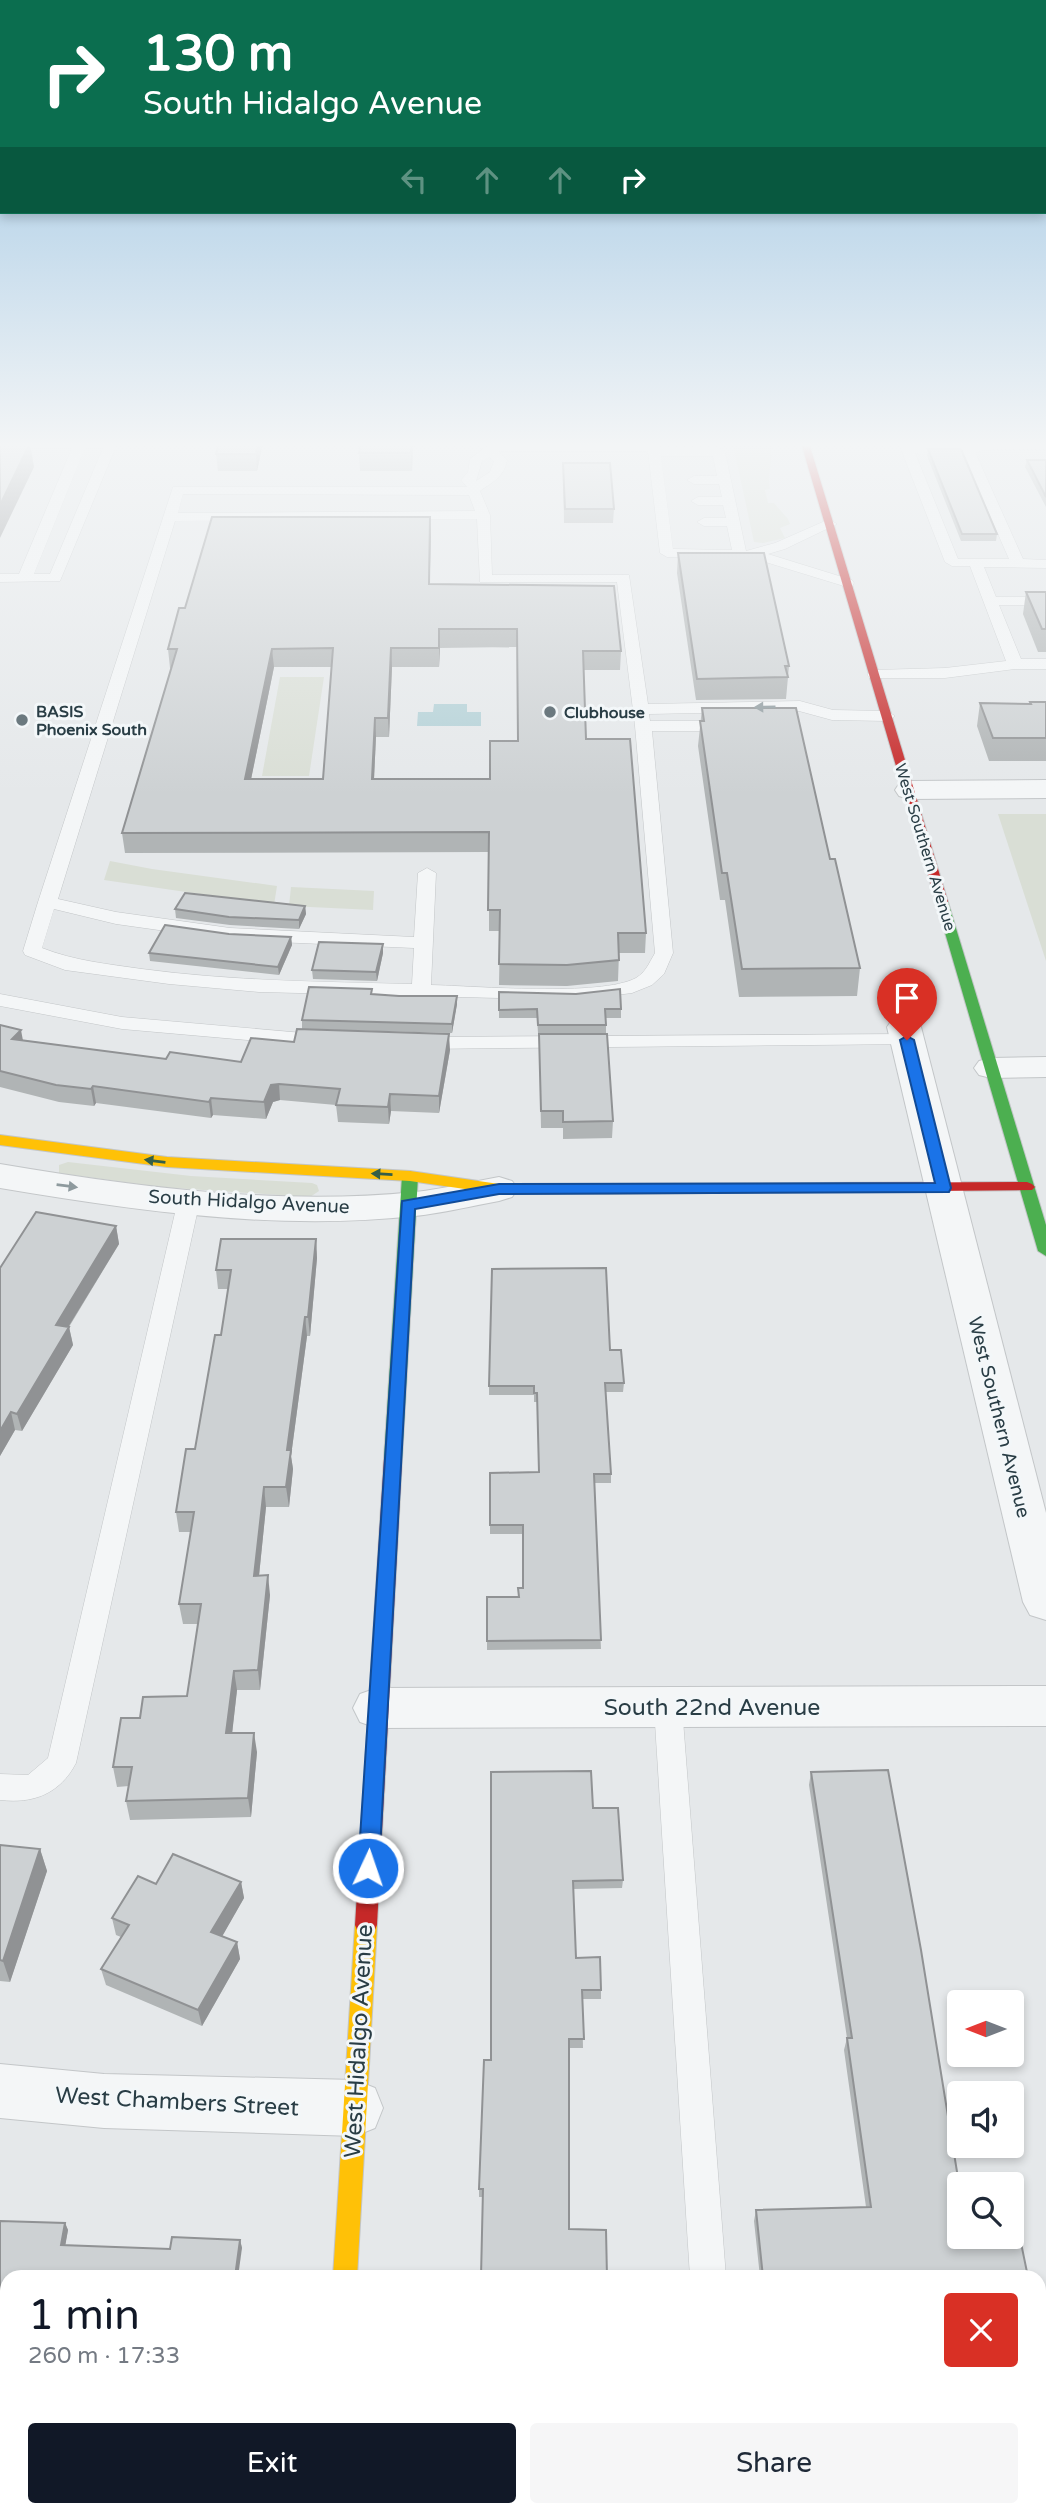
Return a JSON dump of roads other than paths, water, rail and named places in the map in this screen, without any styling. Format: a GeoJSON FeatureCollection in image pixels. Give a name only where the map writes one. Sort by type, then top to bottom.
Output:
{"type":"FeatureCollection","features":[{"type":"Feature","properties":{"kind":"main road","name":"West Southern Avenue"},"geometry":{"type":"LineString","coordinates":[[841,560],[1046,1251]]}},
{"type":"Feature","properties":{"kind":"main road","name":"South Hidalgo Avenue"},"geometry":{"type":"LineString","coordinates":[[3,1153],[167,1162],[409,1190]]}},
{"type":"Feature","properties":{"kind":"main road","name":"South Hidalgo Avenue"},"geometry":{"type":"LineString","coordinates":[[499,1189],[1027,1187]]}},
{"type":"Feature","properties":{"kind":"main road","name":"West Hidalgo Avenue"},"geometry":{"type":"LineString","coordinates":[[345,2270],[409,1190]]}},
{"type":"Feature","properties":{"kind":"street"},"geometry":{"type":"LineString","coordinates":[[909,790],[1046,789]]}},
{"type":"Feature","properties":{"kind":"street","name":"West Southern Avenue"},"geometry":{"type":"LineString","coordinates":[[906,1034],[1046,1602]]}},
{"type":"Feature","properties":{"kind":"street"},"geometry":{"type":"LineString","coordinates":[[991,1068],[1046,1067]]}},
{"type":"Feature","properties":{"kind":"street","name":"South Hidalgo Avenue"},"geometry":{"type":"LineString","coordinates":[[3,1153],[188,1200],[317,1208],[409,1190],[499,1189]]}},
{"type":"Feature","properties":{"kind":"street","name":"South 22nd Avenue"},"geometry":{"type":"LineString","coordinates":[[377,1708],[1046,1706]]}},
{"type":"Feature","properties":{"kind":"street","name":"West Chambers Street"},"geometry":{"type":"LineString","coordinates":[[0,2091],[104,2101],[355,2108]]}},
{"type":"Feature","properties":{"kind":"lane"},"geometry":{"type":"LineString","coordinates":[[25,578],[32,560]]}},
{"type":"Feature","properties":{"kind":"lane"},"geometry":{"type":"LineString","coordinates":[[0,578],[55,578],[62,560]]}},
{"type":"Feature","properties":{"kind":"lane"},"geometry":{"type":"LineString","coordinates":[[156,560],[32,951],[65,964],[169,978],[259,986],[576,994],[632,987],[654,974],[664,953],[642,717],[624,578],[485,579],[484,560]]}},
{"type":"Feature","properties":{"kind":"lane"},"geometry":{"type":"LineString","coordinates":[[769,560],[848,583]]}},
{"type":"Feature","properties":{"kind":"lane"},"geometry":{"type":"LineString","coordinates":[[935,561],[1046,564]]}},
{"type":"Feature","properties":{"kind":"lane"},"geometry":{"type":"LineString","coordinates":[[975,562],[1015,664]]}},
{"type":"Feature","properties":{"kind":"lane"},"geometry":{"type":"LineString","coordinates":[[989,601],[1046,601]]}},
{"type":"Feature","properties":{"kind":"lane"},"geometry":{"type":"LineString","coordinates":[[875,674],[937,674],[986,670],[1015,664],[1046,664]]}},
{"type":"Feature","properties":{"kind":"lane"},"geometry":{"type":"LineString","coordinates":[[642,717],[800,706],[832,715],[887,716]]}},
{"type":"Feature","properties":{"kind":"lane"},"geometry":{"type":"LineString","coordinates":[[802,726],[832,715]]}},
{"type":"Feature","properties":{"kind":"lane"},"geometry":{"type":"LineString","coordinates":[[642,717],[748,726]]}},
{"type":"Feature","properties":{"kind":"lane"},"geometry":{"type":"LineString","coordinates":[[421,991],[427,873]]}},
{"type":"Feature","properties":{"kind":"lane"},"geometry":{"type":"LineString","coordinates":[[47,902],[116,918],[230,934],[424,943]]}},
{"type":"Feature","properties":{"kind":"lane"},"geometry":{"type":"LineString","coordinates":[[0,1000],[114,1023],[207,1034],[351,1043]]}},
{"type":"Feature","properties":{"kind":"lane"},"geometry":{"type":"LineString","coordinates":[[393,1043],[906,1034]]}},
{"type":"Feature","properties":{"kind":"lane"},"geometry":{"type":"LineString","coordinates":[[0,1787],[24,1791],[47,1781],[61,1763],[188,1200]]}},
{"type":"Feature","properties":{"kind":"lane"},"geometry":{"type":"LineString","coordinates":[[668,1707],[708,2270]]}},
{"type":"Feature","properties":{"kind":"water"},"geometry":{"type":"Polygon","coordinates":[[[434,704],[467,704],[467,712],[481,712],[481,726],[417,726],[418,712],[433,712],[434,704]]]}},
{"type":"Feature","properties":{"kind":"place","name":"Clubhouse"},"geometry":{"type":"Point","coordinates":[550,712]}},
{"type":"Feature","properties":{"kind":"place","name":"BASIS Phoenix South"},"geometry":{"type":"Point","coordinates":[22,720]}}]}
